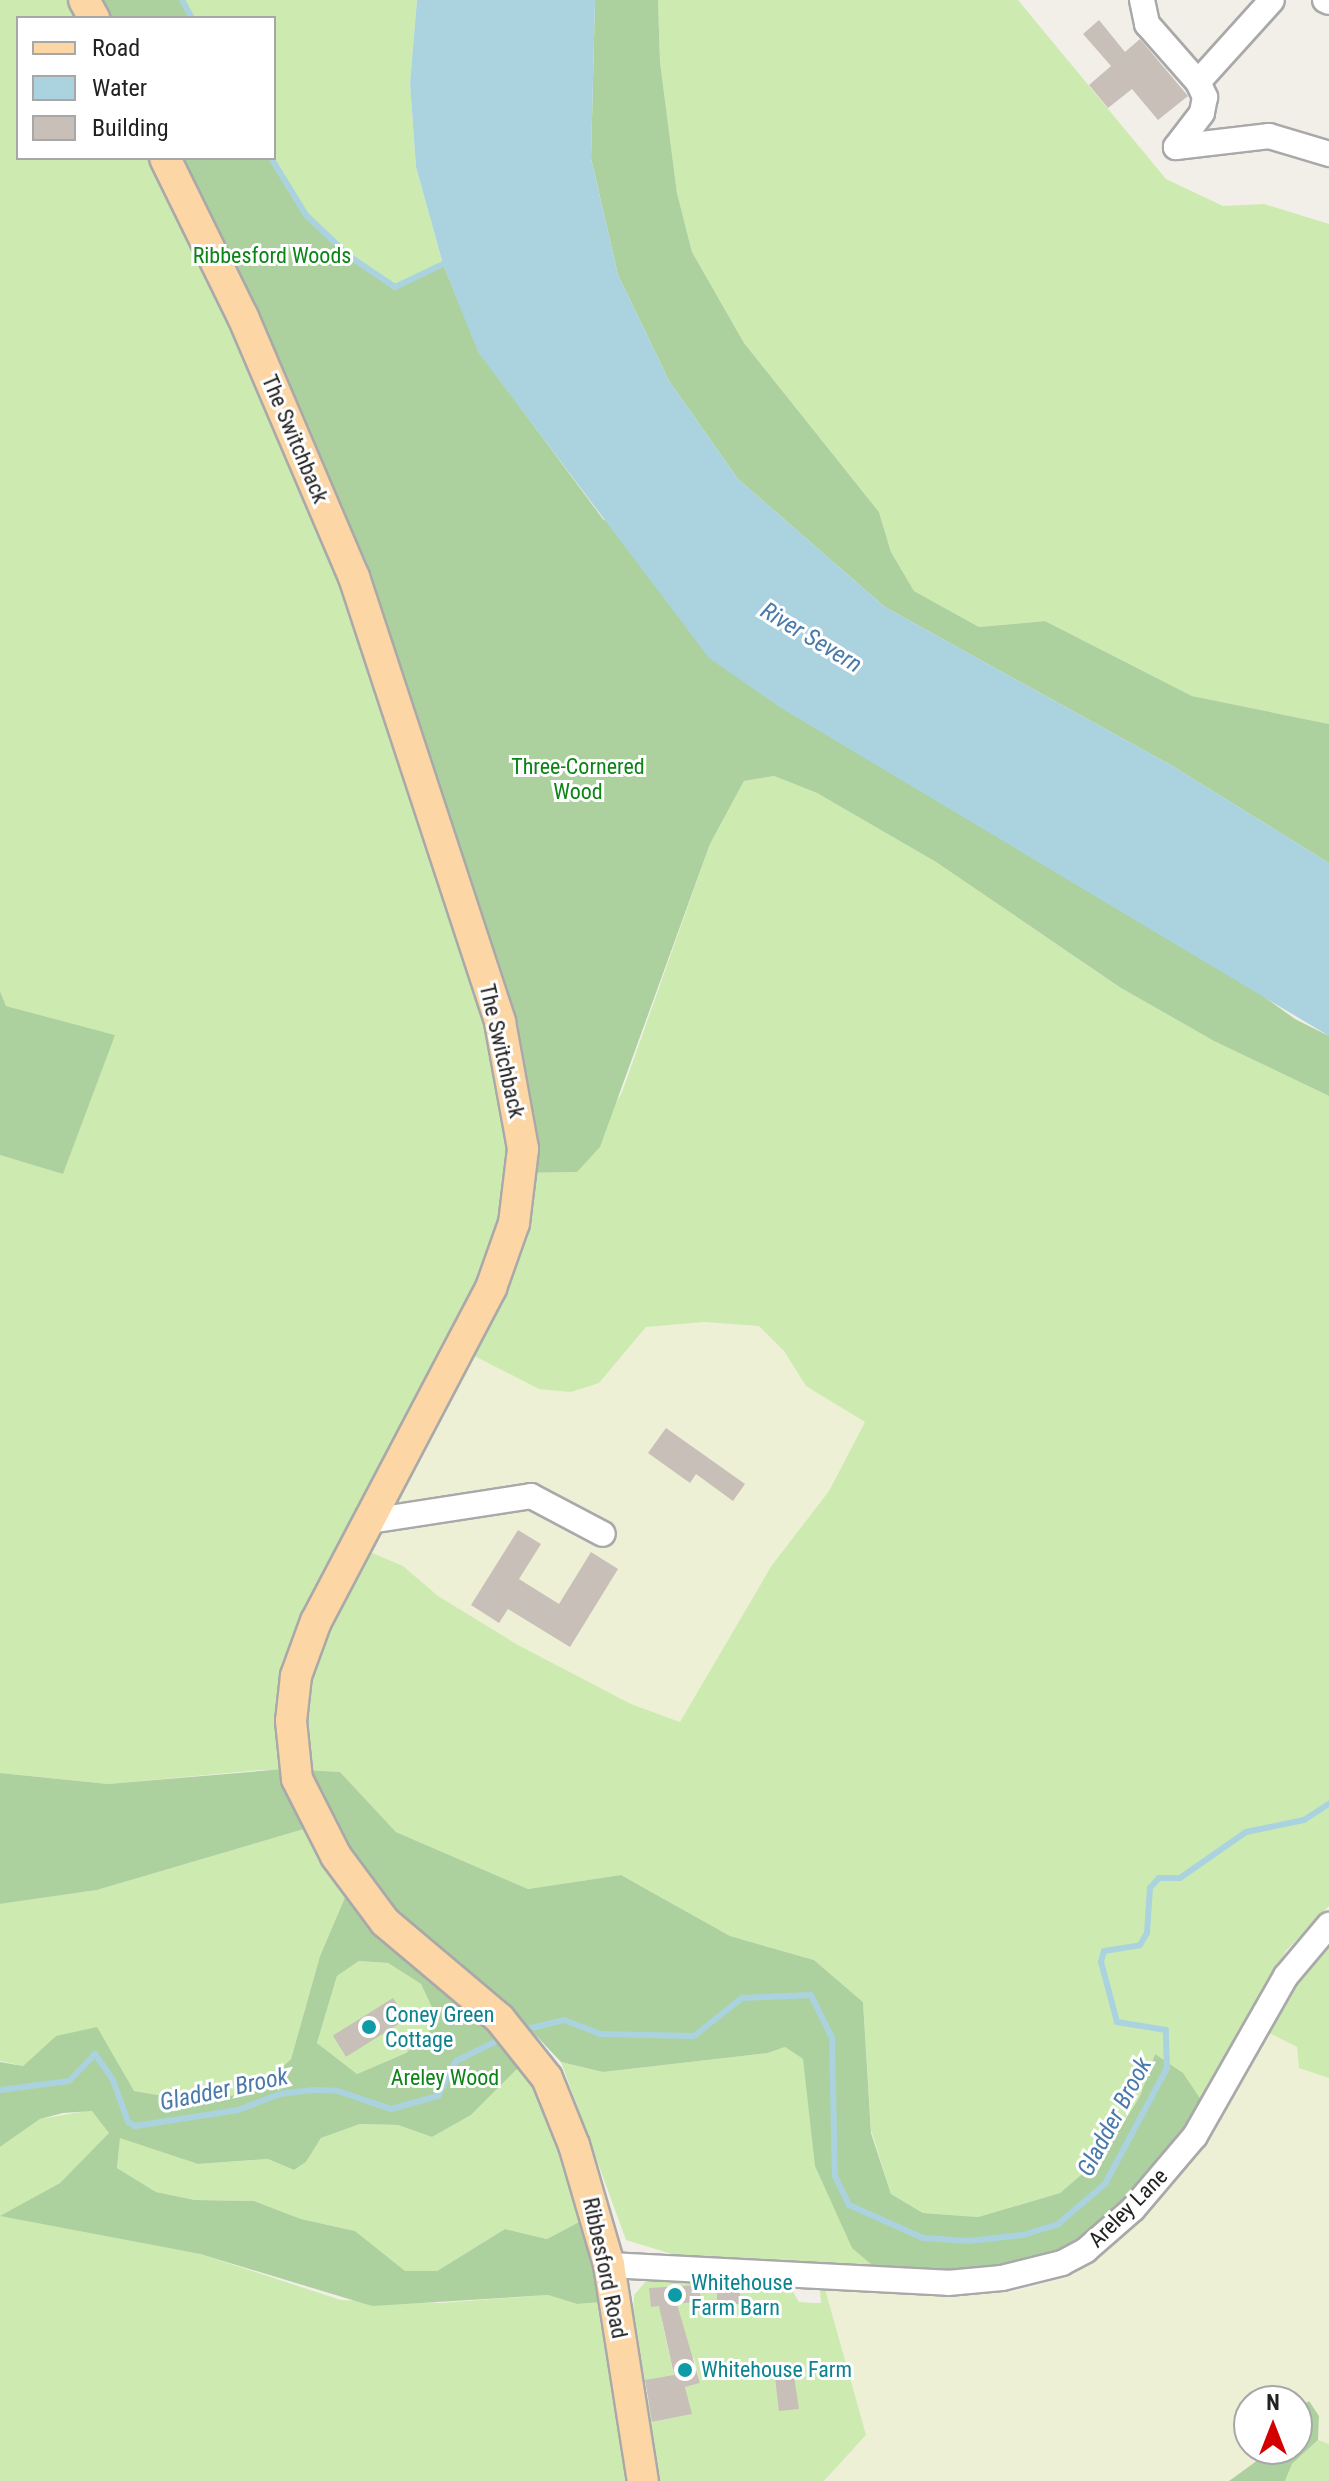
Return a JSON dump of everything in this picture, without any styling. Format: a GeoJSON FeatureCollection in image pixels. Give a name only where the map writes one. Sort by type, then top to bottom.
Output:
{"type":"FeatureCollection","features":[{"type":"Feature","properties":{"kind":"main road","name":"The Switchback"},"geometry":{"type":"LineString","coordinates":[[166,160],[243,317],[354,577],[500,1022],[517,1098],[521,1173],[514,1223],[491,1288],[316,1621],[296,1676],[291,1721],[297,1779],[336,1856],[385,1922],[500,2019]]}},
{"type":"Feature","properties":{"kind":"main road","name":"Ribbesford Road"},"geometry":{"type":"LineString","coordinates":[[500,2019],[537,2063],[574,2145],[609,2265],[643,2481]]}},
{"type":"Feature","properties":{"kind":"street"},"geometry":{"type":"LineString","coordinates":[[1142,0],[1147,24],[1198,82],[1205,97],[1202,113],[1176,147],[1269,136],[1329,154]]}},
{"type":"Feature","properties":{"kind":"street"},"geometry":{"type":"LineString","coordinates":[[1198,82],[1272,0]]}},
{"type":"Feature","properties":{"kind":"street"},"geometry":{"type":"LineString","coordinates":[[370,1521],[531,1496],[603,1534]]}},
{"type":"Feature","properties":{"kind":"street","name":"Areley Lane"},"geometry":{"type":"LineString","coordinates":[[609,2265],[948,2283],[1002,2278],[1062,2263],[1086,2250],[1133,2209],[1195,2136],[1286,1976],[1329,1925]]}},
{"type":"Feature","properties":{"kind":"green space"},"geometry":{"type":"Polygon","coordinates":[[[0,0],[84,0],[93,16],[16,16],[16,160],[166,160],[243,317],[466,920],[522,1173],[577,1172],[622,1092],[710,844],[744,781],[774,776],[817,793],[936,862],[1121,988],[1214,1041],[1329,1096],[1329,1906],[1286,1951],[1203,2103],[1155,2054],[1140,2096],[1103,2156],[1060,2193],[978,2217],[923,2213],[891,2194],[871,2130],[863,2002],[814,1960],[730,1936],[621,1875],[528,1889],[396,1832],[340,1772],[261,1770],[108,1784],[0,1773],[0,1155],[63,1173],[114,1035],[6,1006],[0,991],[0,0]],[[704,1322],[646,1327],[599,1383],[571,1392],[539,1389],[461,1349],[356,1546],[403,1566],[438,1596],[518,1645],[631,1704],[680,1722],[772,1565],[829,1491],[865,1422],[806,1386],[784,1351],[759,1326],[704,1322]]]}},
{"type":"Feature","properties":{"kind":"green space"},"geometry":{"type":"Polygon","coordinates":[[[84,0],[182,0],[191,16],[93,16],[84,0]]]}},
{"type":"Feature","properties":{"kind":"green space"},"geometry":{"type":"Polygon","coordinates":[[[182,0],[417,0],[410,83],[416,167],[443,264],[395,287],[349,256],[306,215],[272,160],[276,160],[276,16],[191,16],[182,0]]]}},
{"type":"Feature","properties":{"kind":"green space"},"geometry":{"type":"Polygon","coordinates":[[[595,0],[658,0],[660,62],[677,193],[692,252],[744,343],[879,512],[891,552],[914,591],[979,627],[1045,621],[1192,696],[1329,724],[1329,863],[1174,767],[885,607],[738,479],[669,381],[618,275],[591,158],[595,0]]]}},
{"type":"Feature","properties":{"kind":"green space"},"geometry":{"type":"Polygon","coordinates":[[[658,0],[1018,0],[1166,179],[1223,206],[1264,204],[1329,224],[1329,724],[1192,696],[1045,621],[979,627],[914,591],[891,552],[879,512],[744,343],[692,252],[677,193],[660,62],[658,0]]]}},
{"type":"Feature","properties":{"kind":"green space","name":"Three-Cornered Wood"},"geometry":{"type":"Polygon","coordinates":[[[166,160],[272,160],[306,215],[349,256],[395,287],[443,264],[479,352],[603,519],[1295,1019],[1329,1036],[1329,1096],[1214,1041],[1121,988],[936,862],[817,793],[774,776],[744,781],[710,844],[600,1147],[577,1172],[521,1173],[523,1149],[425,786],[166,160]]]}},
{"type":"Feature","properties":{"kind":"green space"},"geometry":{"type":"Polygon","coordinates":[[[0,991],[6,1006],[115,1035],[63,1174],[0,1155],[0,991]]]}},
{"type":"Feature","properties":{"kind":"green space"},"geometry":{"type":"Polygon","coordinates":[[[704,1322],[759,1326],[784,1351],[806,1386],[865,1422],[829,1491],[772,1565],[681,1722],[631,1704],[518,1645],[438,1596],[403,1566],[355,1545],[461,1349],[599,1383],[646,1327],[704,1322]]]}},
{"type":"Feature","properties":{"kind":"green space"},"geometry":{"type":"Polygon","coordinates":[[[284,1769],[304,1829],[97,1890],[0,1904],[0,1773],[108,1784],[284,1769]]]}},
{"type":"Feature","properties":{"kind":"green space"},"geometry":{"type":"Polygon","coordinates":[[[303,1770],[340,1772],[396,1832],[528,1889],[621,1875],[730,1936],[814,1960],[863,2002],[871,2133],[891,2194],[923,2213],[978,2217],[1060,2193],[1103,2156],[1140,2096],[1155,2054],[1183,2073],[1203,2103],[1156,2169],[1107,2219],[1062,2252],[979,2271],[878,2270],[852,2248],[815,2166],[803,2059],[785,2047],[768,2053],[603,2072],[561,2062],[512,2010],[420,1940],[369,1885],[303,1770]]]}},
{"type":"Feature","properties":{"kind":"green space"},"geometry":{"type":"Polygon","coordinates":[[[304,1829],[346,1895],[320,1956],[291,2059],[258,2090],[200,2102],[134,2091],[56,2036],[23,2066],[0,2061],[0,1904],[97,1890],[304,1829]]]}},
{"type":"Feature","properties":{"kind":"green space","name":"Areley Wood"},"geometry":{"type":"Polygon","coordinates":[[[346,1895],[391,1946],[490,2025],[521,2065],[471,2115],[432,2137],[398,2125],[360,2124],[321,2138],[306,2162],[294,2170],[268,2159],[198,2164],[120,2138],[117,2168],[156,2192],[195,2200],[254,2201],[301,2219],[355,2231],[405,2271],[437,2271],[505,2229],[547,2239],[579,2222],[602,2302],[577,2304],[548,2295],[372,2306],[200,2254],[0,2216],[60,2183],[109,2133],[92,2111],[63,2113],[40,2119],[0,2147],[0,2062],[23,2066],[56,2036],[97,2027],[134,2091],[200,2102],[258,2090],[291,2059],[320,1956],[346,1895]],[[359,1961],[337,1976],[317,2043],[357,2074],[406,2053],[439,2022],[421,1984],[388,1963],[359,1961]]]}},
{"type":"Feature","properties":{"kind":"green space"},"geometry":{"type":"Polygon","coordinates":[[[1329,1941],[1329,2078],[1299,2068],[1297,2047],[1269,2033],[1302,1974],[1329,1941]]]}},
{"type":"Feature","properties":{"kind":"green space"},"geometry":{"type":"Polygon","coordinates":[[[359,1961],[388,1963],[421,1984],[440,2022],[406,2053],[357,2074],[317,2043],[337,1976],[359,1961]]]}},
{"type":"Feature","properties":{"kind":"green space"},"geometry":{"type":"Polygon","coordinates":[[[1269,2033],[1297,2047],[1299,2068],[1329,2078],[1329,2444],[1318,2440],[1319,2416],[1313,2407],[1313,2385],[1233,2385],[1233,2465],[1251,2465],[1229,2481],[825,2481],[866,2435],[825,2289],[1015,2292],[1069,2277],[1106,2251],[1179,2176],[1269,2033]]]}},
{"type":"Feature","properties":{"kind":"green space"},"geometry":{"type":"Polygon","coordinates":[[[785,2047],[803,2059],[809,2096],[878,2270],[685,2258],[626,2240],[561,2062],[603,2072],[768,2053],[785,2047]]]}},
{"type":"Feature","properties":{"kind":"green space"},"geometry":{"type":"Polygon","coordinates":[[[521,2065],[554,2128],[579,2222],[547,2239],[505,2229],[437,2271],[404,2271],[355,2231],[301,2219],[254,2201],[195,2200],[156,2192],[117,2168],[120,2137],[198,2164],[268,2159],[294,2170],[306,2162],[321,2138],[360,2124],[398,2125],[432,2137],[471,2115],[521,2065]]]}},
{"type":"Feature","properties":{"kind":"green space"},"geometry":{"type":"Polygon","coordinates":[[[92,2110],[110,2133],[60,2183],[2,2216],[200,2254],[341,2300],[440,2303],[548,2295],[577,2304],[602,2302],[633,2481],[0,2481],[0,2147],[40,2119],[92,2110]]]}},
{"type":"Feature","properties":{"kind":"green space"},"geometry":{"type":"Polygon","coordinates":[[[690,2279],[779,2285],[791,2288],[799,2302],[813,2303],[821,2303],[820,2290],[825,2289],[866,2435],[824,2481],[658,2481],[632,2332],[634,2295],[647,2280],[690,2279]],[[662,2321],[676,2386],[658,2378],[644,2381],[653,2422],[691,2414],[685,2387],[700,2383],[694,2358],[689,2358],[662,2321]]]}},
{"type":"Feature","properties":{"kind":"green space"},"geometry":{"type":"Polygon","coordinates":[[[1313,2407],[1319,2416],[1318,2440],[1313,2445],[1313,2407]]]}},
{"type":"Feature","properties":{"kind":"green space"},"geometry":{"type":"Polygon","coordinates":[[[1318,2440],[1329,2444],[1329,2481],[1285,2481],[1292,2465],[1313,2465],[1313,2445],[1318,2440]]]}},
{"type":"Feature","properties":{"kind":"green space"},"geometry":{"type":"Polygon","coordinates":[[[1251,2465],[1292,2465],[1285,2481],[1229,2481],[1251,2465]]]}},
{"type":"Feature","properties":{"kind":"water","name":"River Severn"},"geometry":{"type":"Polygon","coordinates":[[[417,0],[595,0],[591,158],[618,275],[669,381],[738,479],[885,607],[1174,767],[1329,863],[1329,1036],[781,708],[709,658],[478,352],[443,264],[416,167],[410,83],[417,0]]]}},
{"type":"Feature","properties":{"kind":"building"},"geometry":{"type":"Polygon","coordinates":[[[1099,20],[1125,52],[1140,39],[1188,96],[1158,120],[1132,89],[1108,108],[1089,85],[1111,66],[1083,34],[1099,20]]]}},
{"type":"Feature","properties":{"kind":"building"},"geometry":{"type":"Polygon","coordinates":[[[666,1428],[745,1484],[733,1501],[696,1474],[690,1483],[648,1453],[666,1428]]]}},
{"type":"Feature","properties":{"kind":"building"},"geometry":{"type":"Polygon","coordinates":[[[518,1530],[541,1544],[519,1579],[559,1604],[591,1552],[618,1569],[570,1647],[508,1609],[499,1623],[471,1605],[518,1530]]]}},
{"type":"Feature","properties":{"kind":"building","name":"Coney Green Cottage"},"geometry":{"type":"Polygon","coordinates":[[[393,1998],[406,2019],[346,2057],[333,2036],[393,1998]]]}},
{"type":"Feature","properties":{"kind":"building","name":"Whitehouse Farm"},"geometry":{"type":"Polygon","coordinates":[[[699,2285],[701,2301],[677,2304],[700,2383],[685,2387],[692,2414],[652,2422],[645,2380],[674,2375],[659,2306],[651,2307],[649,2288],[699,2285]]]}},
{"type":"Feature","properties":{"kind":"building"},"geometry":{"type":"Polygon","coordinates":[[[717,2288],[740,2288],[740,2304],[717,2304],[717,2288]]]}},
{"type":"Feature","properties":{"kind":"building"},"geometry":{"type":"Polygon","coordinates":[[[774,2369],[793,2370],[799,2409],[779,2411],[774,2369]]]}},
{"type":"Feature","properties":{"kind":"waterway"},"geometry":{"type":"LineString","coordinates":[[182,0],[191,16]]}},
{"type":"Feature","properties":{"kind":"waterway"},"geometry":{"type":"LineString","coordinates":[[272,160],[306,215],[349,256],[395,287],[443,264]]}},
{"type":"Feature","properties":{"kind":"waterway","name":"Gladder Brook"},"geometry":{"type":"LineString","coordinates":[[519,2031],[564,2020],[600,2034],[694,2036],[742,1998],[811,1995],[832,2038],[835,2176],[849,2205],[923,2238],[969,2241],[1023,2235],[1058,2224],[1105,2184],[1167,2068],[1166,2030],[1117,2022],[1101,1962],[1104,1951],[1140,1945],[1147,1933],[1150,1888],[1159,1878],[1180,1878],[1246,1832],[1304,1820],[1329,1804]]}},
{"type":"Feature","properties":{"kind":"waterway","name":"Gladder Brook"},"geometry":{"type":"LineString","coordinates":[[0,2090],[69,2081],[95,2054],[113,2080],[128,2122],[135,2126],[238,2110],[280,2094],[315,2090],[338,2091],[391,2109],[438,2096],[456,2061],[505,2037]]}},
{"type":"Feature","properties":{"kind":"place","name":"Coney Green Cottage"},"geometry":{"type":"Point","coordinates":[369,2027]}},
{"type":"Feature","properties":{"kind":"place","name":"Whitehouse Farm Barn"},"geometry":{"type":"Point","coordinates":[675,2295]}},
{"type":"Feature","properties":{"kind":"place","name":"Whitehouse Farm"},"geometry":{"type":"Point","coordinates":[685,2370]}},
{"type":"Feature","properties":{"kind":"park label","name":"Ribbesford Woods"},"geometry":{"type":"Point","coordinates":[272,256]}}]}
